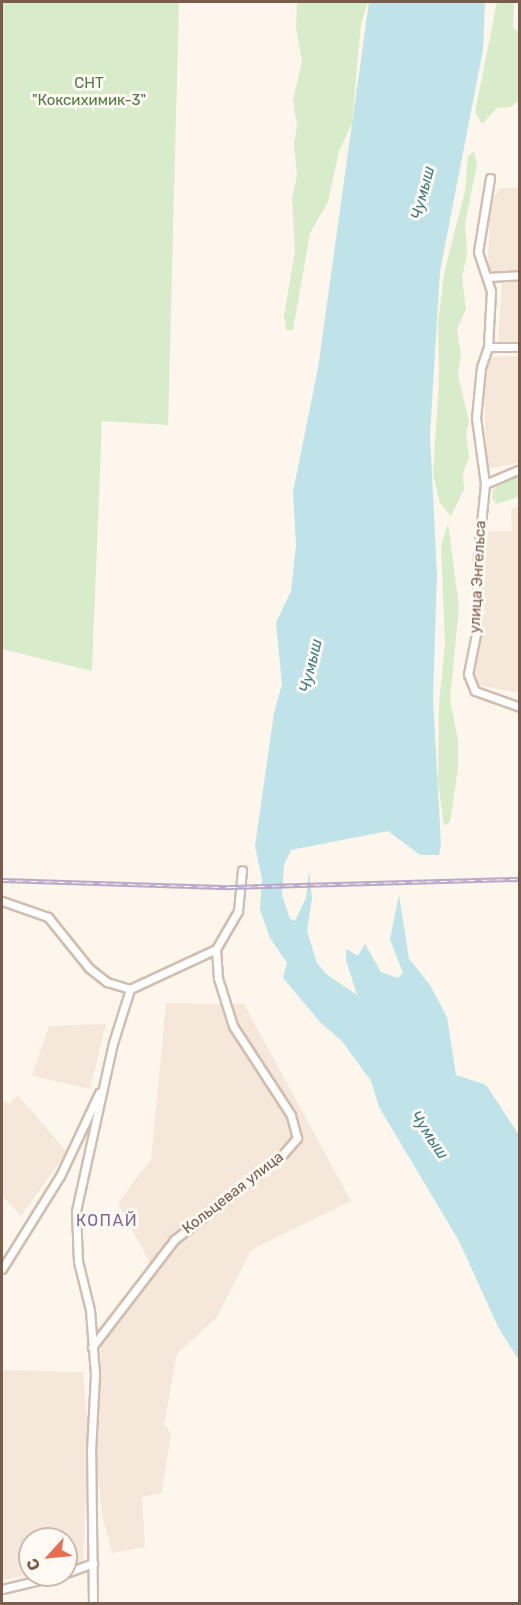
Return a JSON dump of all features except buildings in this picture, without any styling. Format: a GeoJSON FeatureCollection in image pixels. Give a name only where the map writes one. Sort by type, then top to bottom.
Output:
{"type":"FeatureCollection","features":[{"type":"Feature","properties":{"kind":"street","name":"улица Энгельса"},"geometry":{"type":"LineString","coordinates":[[490,178],[478,252],[487,277],[491,298],[488,347],[481,367],[476,418],[484,484],[477,564],[477,629],[468,674],[475,691],[519,708]]}},
{"type":"Feature","properties":{"kind":"street"},"geometry":{"type":"LineString","coordinates":[[487,277],[519,275]]}},
{"type":"Feature","properties":{"kind":"street"},"geometry":{"type":"LineString","coordinates":[[488,347],[519,347]]}},
{"type":"Feature","properties":{"kind":"street"},"geometry":{"type":"LineString","coordinates":[[484,484],[519,469]]}},
{"type":"Feature","properties":{"kind":"street"},"geometry":{"type":"LineString","coordinates":[[2,902],[48,917],[89,968],[107,982],[130,989],[216,949],[238,911],[242,870]]}},
{"type":"Feature","properties":{"kind":"street","name":"Кольцевая улица"},"geometry":{"type":"LineString","coordinates":[[92,1347],[174,1240],[284,1153],[297,1138],[291,1114],[233,1026],[218,978],[216,949]]}},
{"type":"Feature","properties":{"kind":"street"},"geometry":{"type":"LineString","coordinates":[[93,1604],[91,1451],[95,1374],[90,1310],[78,1261],[76,1211],[105,1080],[130,989]]}},
{"type":"Feature","properties":{"kind":"street"},"geometry":{"type":"LineString","coordinates":[[2,1269],[60,1176],[105,1080]]}},
{"type":"Feature","properties":{"kind":"street"},"geometry":{"type":"LineString","coordinates":[[78,1569],[93,1563]]}},
{"type":"Feature","properties":{"kind":"street"},"geometry":{"type":"LineString","coordinates":[[2,1589],[18,1585]]}},
{"type":"Feature","properties":{"kind":"shaded area"},"geometry":{"type":"Polygon","coordinates":[[[501,188],[519,188],[519,271],[487,271],[491,200],[501,188]]]}},
{"type":"Feature","properties":{"kind":"shaded area"},"geometry":{"type":"Polygon","coordinates":[[[502,281],[519,281],[519,342],[498,342],[502,281]]]}},
{"type":"Feature","properties":{"kind":"shaded area"},"geometry":{"type":"Polygon","coordinates":[[[519,356],[519,463],[487,469],[483,374],[487,357],[519,356]]]}},
{"type":"Feature","properties":{"kind":"shaded area"},"geometry":{"type":"Polygon","coordinates":[[[519,505],[519,693],[478,685],[473,680],[482,637],[487,531],[512,531],[511,510],[519,505]]]}},
{"type":"Feature","properties":{"kind":"shaded area"},"geometry":{"type":"Polygon","coordinates":[[[166,1003],[244,1004],[351,1201],[251,1250],[217,1317],[177,1354],[164,1425],[171,1432],[162,1493],[142,1497],[145,1547],[112,1553],[102,1514],[97,1464],[101,1345],[150,1263],[118,1203],[151,1159],[166,1003]]]}},
{"type":"Feature","properties":{"kind":"shaded area"},"geometry":{"type":"Polygon","coordinates":[[[106,1024],[90,1089],[32,1076],[49,1026],[106,1024]]]}},
{"type":"Feature","properties":{"kind":"shaded area"},"geometry":{"type":"Polygon","coordinates":[[[18,1095],[67,1152],[21,1216],[2,1196],[2,1100],[9,1104],[18,1095]]]}},
{"type":"Feature","properties":{"kind":"shaded area"},"geometry":{"type":"Polygon","coordinates":[[[2,1370],[83,1372],[88,1430],[83,1563],[78,1564],[78,1527],[18,1527],[18,1577],[2,1580],[2,1370]]]}},
{"type":"Feature","properties":{"kind":"green space","name":"СНТ \"Коксихимик-3\""},"geometry":{"type":"Polygon","coordinates":[[[2,2],[179,2],[168,425],[102,421],[92,671],[2,649],[2,2]]]}},
{"type":"Feature","properties":{"kind":"green space"},"geometry":{"type":"Polygon","coordinates":[[[297,2],[368,2],[361,24],[352,123],[339,151],[328,202],[310,233],[293,330],[286,330],[284,316],[295,251],[292,199],[297,175],[294,143],[297,126],[293,100],[302,62],[296,27],[297,2]]]}},
{"type":"Feature","properties":{"kind":"green space"},"geometry":{"type":"Polygon","coordinates":[[[497,2],[514,2],[513,27],[519,33],[519,100],[511,107],[497,108],[482,124],[475,112],[497,2]]]}},
{"type":"Feature","properties":{"kind":"green space"},"geometry":{"type":"Polygon","coordinates":[[[474,151],[477,164],[465,224],[467,254],[462,277],[466,309],[457,329],[461,353],[458,376],[469,421],[466,434],[469,457],[463,473],[464,489],[451,516],[440,503],[433,474],[439,380],[438,322],[444,274],[465,191],[468,156],[474,151]]]}},
{"type":"Feature","properties":{"kind":"green space"},"geometry":{"type":"Polygon","coordinates":[[[519,470],[519,497],[496,504],[492,498],[493,490],[519,470]]]}},
{"type":"Feature","properties":{"kind":"green space"},"geometry":{"type":"Polygon","coordinates":[[[448,523],[459,607],[450,700],[458,740],[458,768],[450,822],[444,826],[438,782],[439,704],[445,644],[441,546],[448,523]]]}},
{"type":"Feature","properties":{"kind":"water","name":"Чумыш"},"geometry":{"type":"Polygon","coordinates":[[[369,2],[485,2],[483,50],[440,271],[430,435],[437,575],[433,699],[441,844],[439,855],[420,855],[388,831],[291,850],[284,865],[282,895],[290,919],[295,921],[306,898],[309,871],[312,898],[307,931],[317,963],[326,974],[357,995],[346,960],[346,949],[358,956],[365,944],[381,972],[398,978],[403,973],[390,939],[399,895],[409,959],[430,985],[447,1017],[456,1075],[486,1085],[519,1135],[519,1360],[499,1329],[459,1241],[379,1107],[371,1081],[342,1041],[321,1023],[283,978],[287,963],[270,938],[260,910],[262,879],[255,846],[274,713],[282,684],[276,623],[291,591],[296,545],[293,492],[318,368],[369,2]]]}},
{"type":"Feature","properties":{"kind":"railway"},"geometry":{"type":"LineString","coordinates":[[2,880],[230,887],[520,879]]}},
{"type":"Feature","properties":{"kind":"district","name":"КОПАЙ"},"geometry":{"type":"Point","coordinates":[107,1221]}}]}
